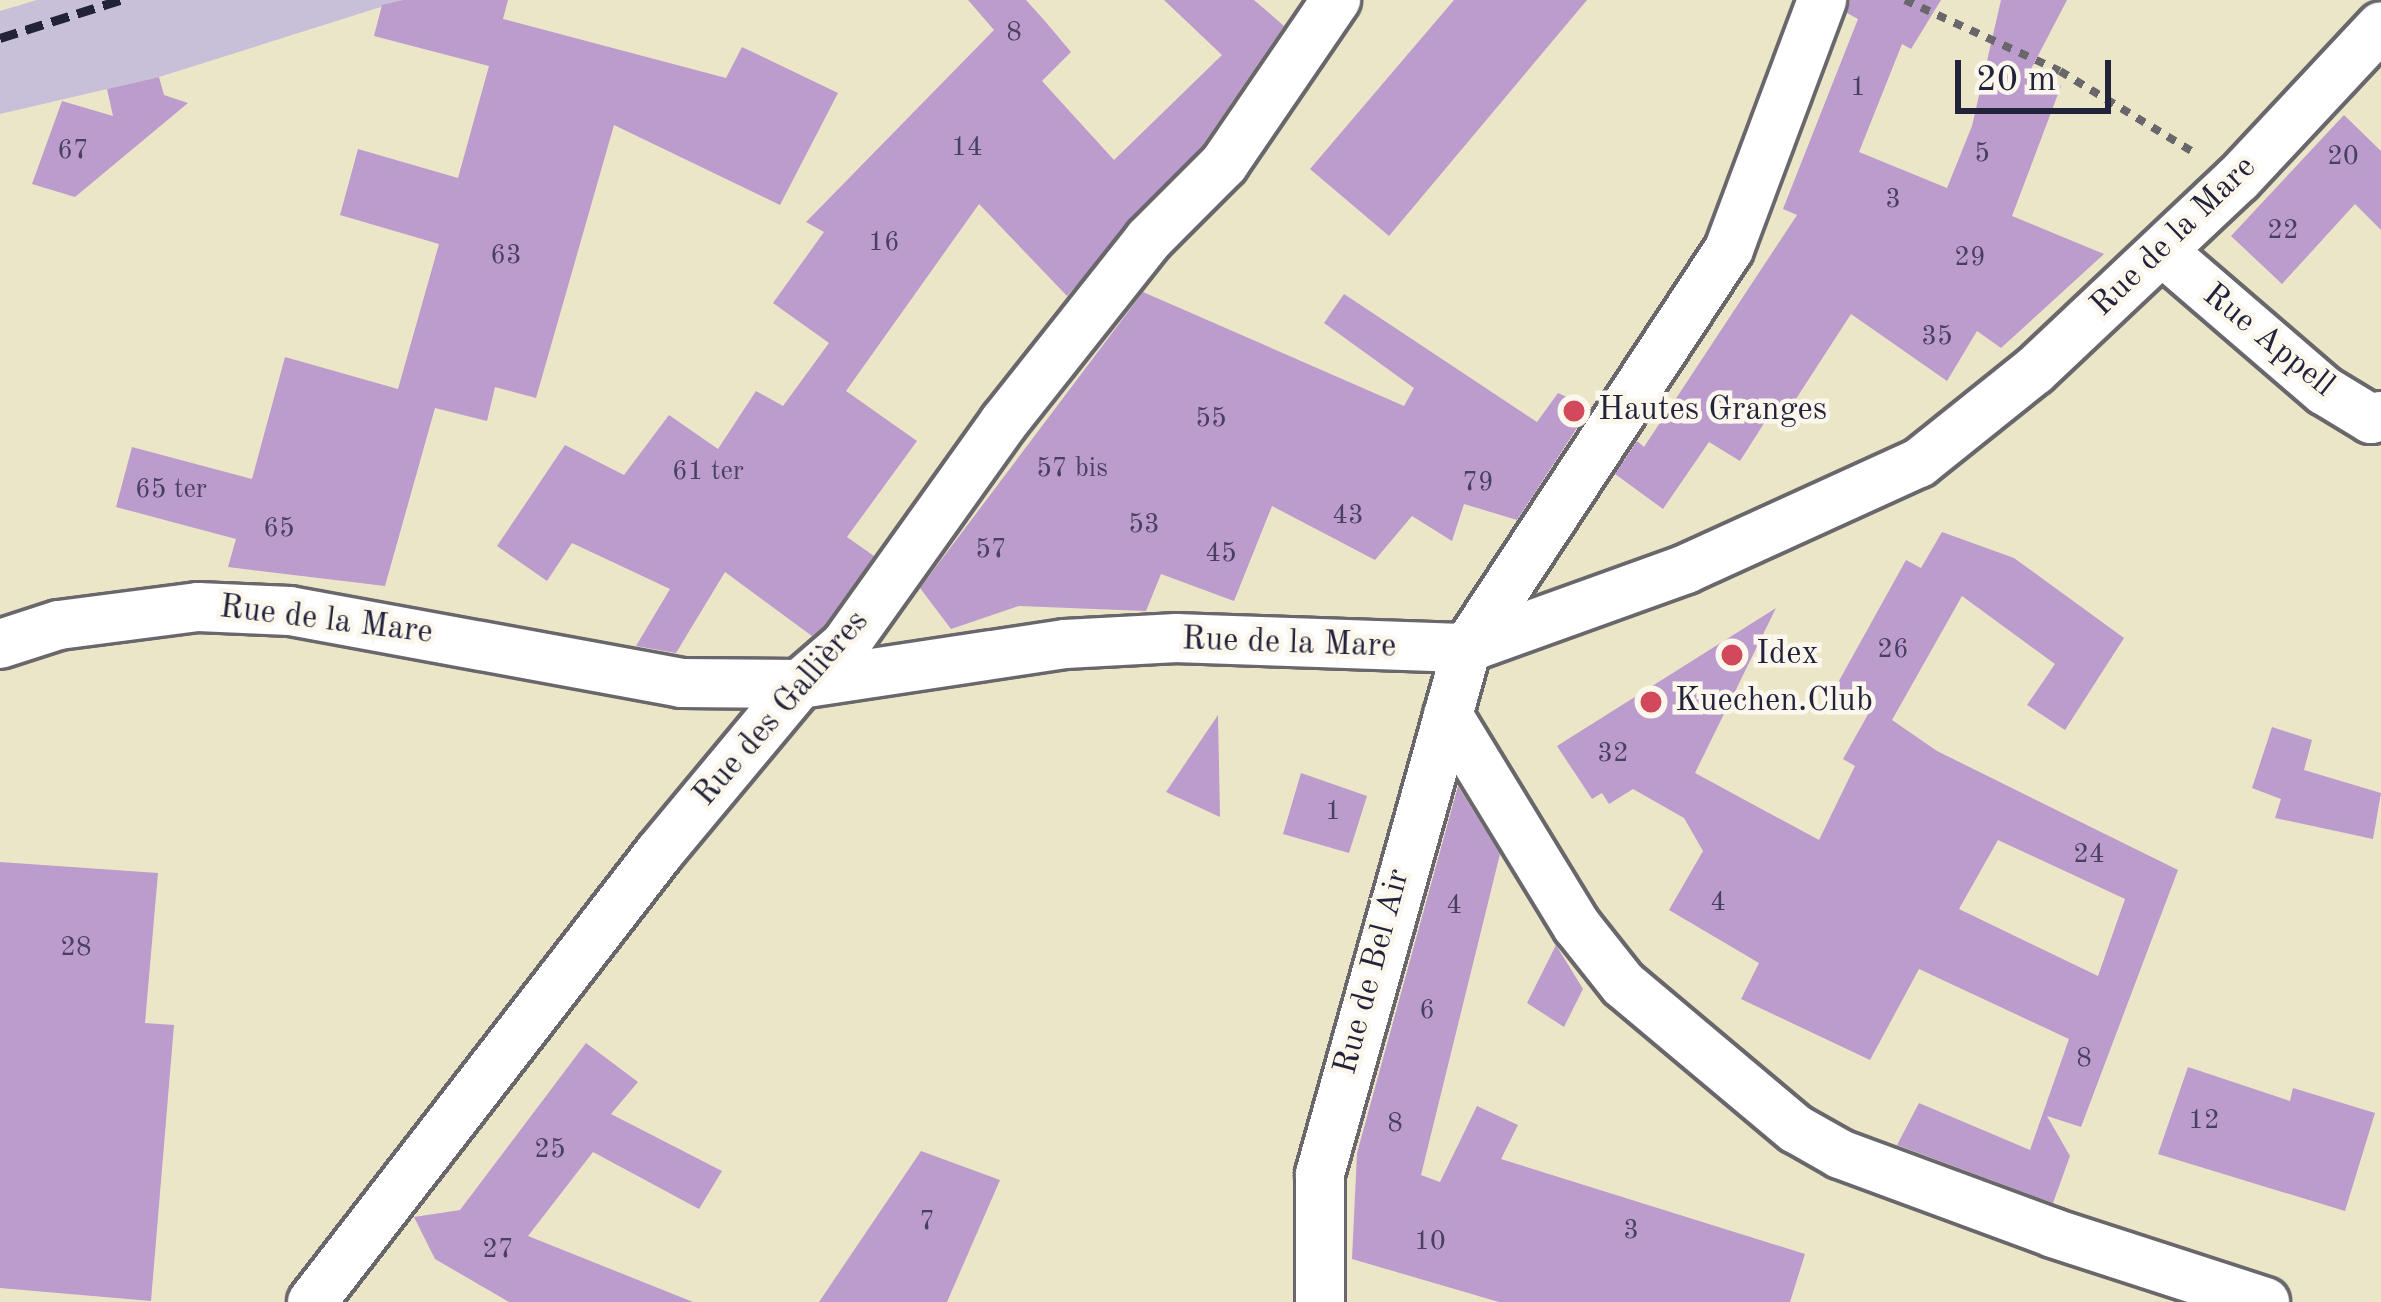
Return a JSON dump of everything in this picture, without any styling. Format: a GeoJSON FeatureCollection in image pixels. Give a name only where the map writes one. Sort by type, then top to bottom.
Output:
{"type":"FeatureCollection","features":[{"type":"Feature","properties":{"kind":"street","name":"Rue des Gallières"},"geometry":{"type":"LineString","coordinates":[[311,1302],[800,684],[845,645],[1004,422],[1149,239],[1224,164],[1336,0]]}},
{"type":"Feature","properties":{"kind":"street","name":"Rue de Bel Air"},"geometry":{"type":"LineString","coordinates":[[1320,1302],[1320,1174],[1467,648],[1729,249],[1822,0]]}},
{"type":"Feature","properties":{"kind":"street","name":"Rue de la Mare"},"geometry":{"type":"LineString","coordinates":[[0,644],[59,626],[198,607],[290,610],[681,683],[800,684],[1065,644],[1178,638],[1467,648],[1686,569],[1919,463],[2034,371],[2162,251],[2381,26]]}},
{"type":"Feature","properties":{"kind":"street","name":"Rue Appell"},"geometry":{"type":"LineString","coordinates":[[2162,251],[2325,391],[2372,419],[2381,416]]}},
{"type":"Feature","properties":{"kind":"street"},"geometry":{"type":"LineString","coordinates":[[1448,715],[1577,926],[1623,984],[1796,1129],[1840,1154],[2063,1237],[2265,1302]]}},
{"type":"Feature","properties":{"kind":"path"},"geometry":{"type":"LineString","coordinates":[[1905,0],[2060,71],[2206,160]]}},
{"type":"Feature","properties":{"kind":"shaded area"},"geometry":{"type":"Polygon","coordinates":[[[37,0],[403,0],[159,77],[0,114],[0,11],[37,0]]]}},
{"type":"Feature","properties":{"kind":"building"},"geometry":{"type":"Polygon","coordinates":[[[403,0],[508,0],[503,19],[726,78],[742,47],[838,93],[780,205],[614,125],[536,398],[495,387],[487,421],[435,408],[385,586],[228,567],[236,539],[116,507],[132,447],[252,479],[285,357],[398,389],[439,244],[340,215],[358,149],[458,178],[489,66],[374,36],[382,5],[403,0]]]}},
{"type":"Feature","properties":{"kind":"building"},"geometry":{"type":"Polygon","coordinates":[[[968,0],[1026,0],[1071,52],[1042,81],[1114,160],[1222,55],[1164,0],[1254,0],[1284,26],[1202,146],[1067,296],[979,204],[846,391],[917,441],[847,537],[874,556],[824,626],[812,636],[725,572],[676,653],[636,646],[670,589],[572,543],[547,581],[497,546],[565,445],[624,475],[669,415],[718,449],[756,391],[783,406],[829,343],[773,303],[824,232],[806,222],[994,30],[968,0]]]}},
{"type":"Feature","properties":{"kind":"building"},"geometry":{"type":"Polygon","coordinates":[[[1454,0],[1587,0],[1389,236],[1310,169],[1454,0]]]}},
{"type":"Feature","properties":{"kind":"building"},"geometry":{"type":"Polygon","coordinates":[[[1850,0],[1941,0],[1911,49],[1902,44],[1859,152],[1947,188],[1972,126],[2001,0],[2067,0],[2030,71],[2061,86],[2012,216],[2104,254],[2001,348],[1977,331],[1947,381],[1851,314],[1781,422],[1770,414],[1740,461],[1709,442],[1663,509],[1615,474],[1637,441],[1644,447],[1797,215],[1783,209],[1858,19],[1847,13],[1850,0]]]}},
{"type":"Feature","properties":{"kind":"building"},"geometry":{"type":"Polygon","coordinates":[[[159,77],[164,95],[188,103],[75,197],[32,184],[62,101],[113,116],[107,89],[159,77]]]}},
{"type":"Feature","properties":{"kind":"building"},"geometry":{"type":"Polygon","coordinates":[[[2344,115],[2381,151],[2381,230],[2355,204],[2282,284],[2231,236],[2344,115]]]}},
{"type":"Feature","properties":{"kind":"building"},"geometry":{"type":"Polygon","coordinates":[[[1143,292],[1404,406],[1414,388],[1324,323],[1344,294],[1537,422],[1558,393],[1590,408],[1517,520],[1464,504],[1452,541],[1412,516],[1375,560],[1272,506],[1234,601],[1161,574],[1146,611],[1019,606],[951,629],[920,588],[1143,292]]]}},
{"type":"Feature","properties":{"kind":"building"},"geometry":{"type":"Polygon","coordinates":[[[1942,532],[2014,558],[2124,638],[2065,730],[2027,705],[2055,664],[1962,596],[1892,720],[1937,751],[2178,870],[2081,1127],[2047,1116],[2070,1156],[2053,1203],[1897,1145],[1919,1103],[2030,1150],[2069,1039],[1919,969],[1870,1060],[1741,999],[1759,963],[1669,910],[1703,851],[1684,818],[1633,789],[1609,804],[1602,793],[1592,799],[1557,746],[1776,608],[1695,773],[1819,840],[1855,766],[1843,759],[1871,709],[1835,688],[1906,560],[1921,568],[1942,532]],[[1998,840],[1959,909],[2098,976],[2125,899],[1998,840]]]}},
{"type":"Feature","properties":{"kind":"building"},"geometry":{"type":"Polygon","coordinates":[[[1218,715],[1220,817],[1166,792],[1218,715]]]}},
{"type":"Feature","properties":{"kind":"building"},"geometry":{"type":"Polygon","coordinates":[[[2272,727],[2312,740],[2304,770],[2381,793],[2373,839],[2275,818],[2281,799],[2252,788],[2272,727]]]}},
{"type":"Feature","properties":{"kind":"building"},"geometry":{"type":"Polygon","coordinates":[[[1301,773],[1367,796],[1349,853],[1283,834],[1301,773]]]}},
{"type":"Feature","properties":{"kind":"building"},"geometry":{"type":"Polygon","coordinates":[[[1458,786],[1500,854],[1421,1175],[1440,1182],[1477,1106],[1518,1125],[1501,1159],[1805,1254],[1790,1302],[1499,1302],[1352,1259],[1357,1153],[1458,786]]]}},
{"type":"Feature","properties":{"kind":"building"},"geometry":{"type":"Polygon","coordinates":[[[0,862],[158,873],[145,1023],[174,1025],[151,1301],[0,1288],[0,862]]]}},
{"type":"Feature","properties":{"kind":"building"},"geometry":{"type":"Polygon","coordinates":[[[1556,945],[1583,989],[1564,1027],[1527,1003],[1556,945]]]}},
{"type":"Feature","properties":{"kind":"building"},"geometry":{"type":"Polygon","coordinates":[[[586,1043],[638,1082],[611,1114],[722,1171],[699,1209],[593,1152],[528,1236],[693,1302],[509,1302],[435,1259],[414,1217],[460,1210],[586,1043]]]}},
{"type":"Feature","properties":{"kind":"building"},"geometry":{"type":"Polygon","coordinates":[[[2188,1067],[2290,1101],[2293,1088],[2375,1113],[2345,1211],[2158,1154],[2188,1067]]]}},
{"type":"Feature","properties":{"kind":"building"},"geometry":{"type":"Polygon","coordinates":[[[921,1151],[1000,1180],[947,1302],[819,1302],[921,1151]]]}},
{"type":"Feature","properties":{"kind":"railway"},"geometry":{"type":"LineString","coordinates":[[0,38],[120,0]]}},
{"type":"Feature","properties":{"kind":"place","name":"Hautes Granges"},"geometry":{"type":"Point","coordinates":[1574,411]}},
{"type":"Feature","properties":{"kind":"place","name":"Idex"},"geometry":{"type":"Point","coordinates":[1732,655]}},
{"type":"Feature","properties":{"kind":"place","name":"Kuechen.Club"},"geometry":{"type":"Point","coordinates":[1651,702]}}]}
